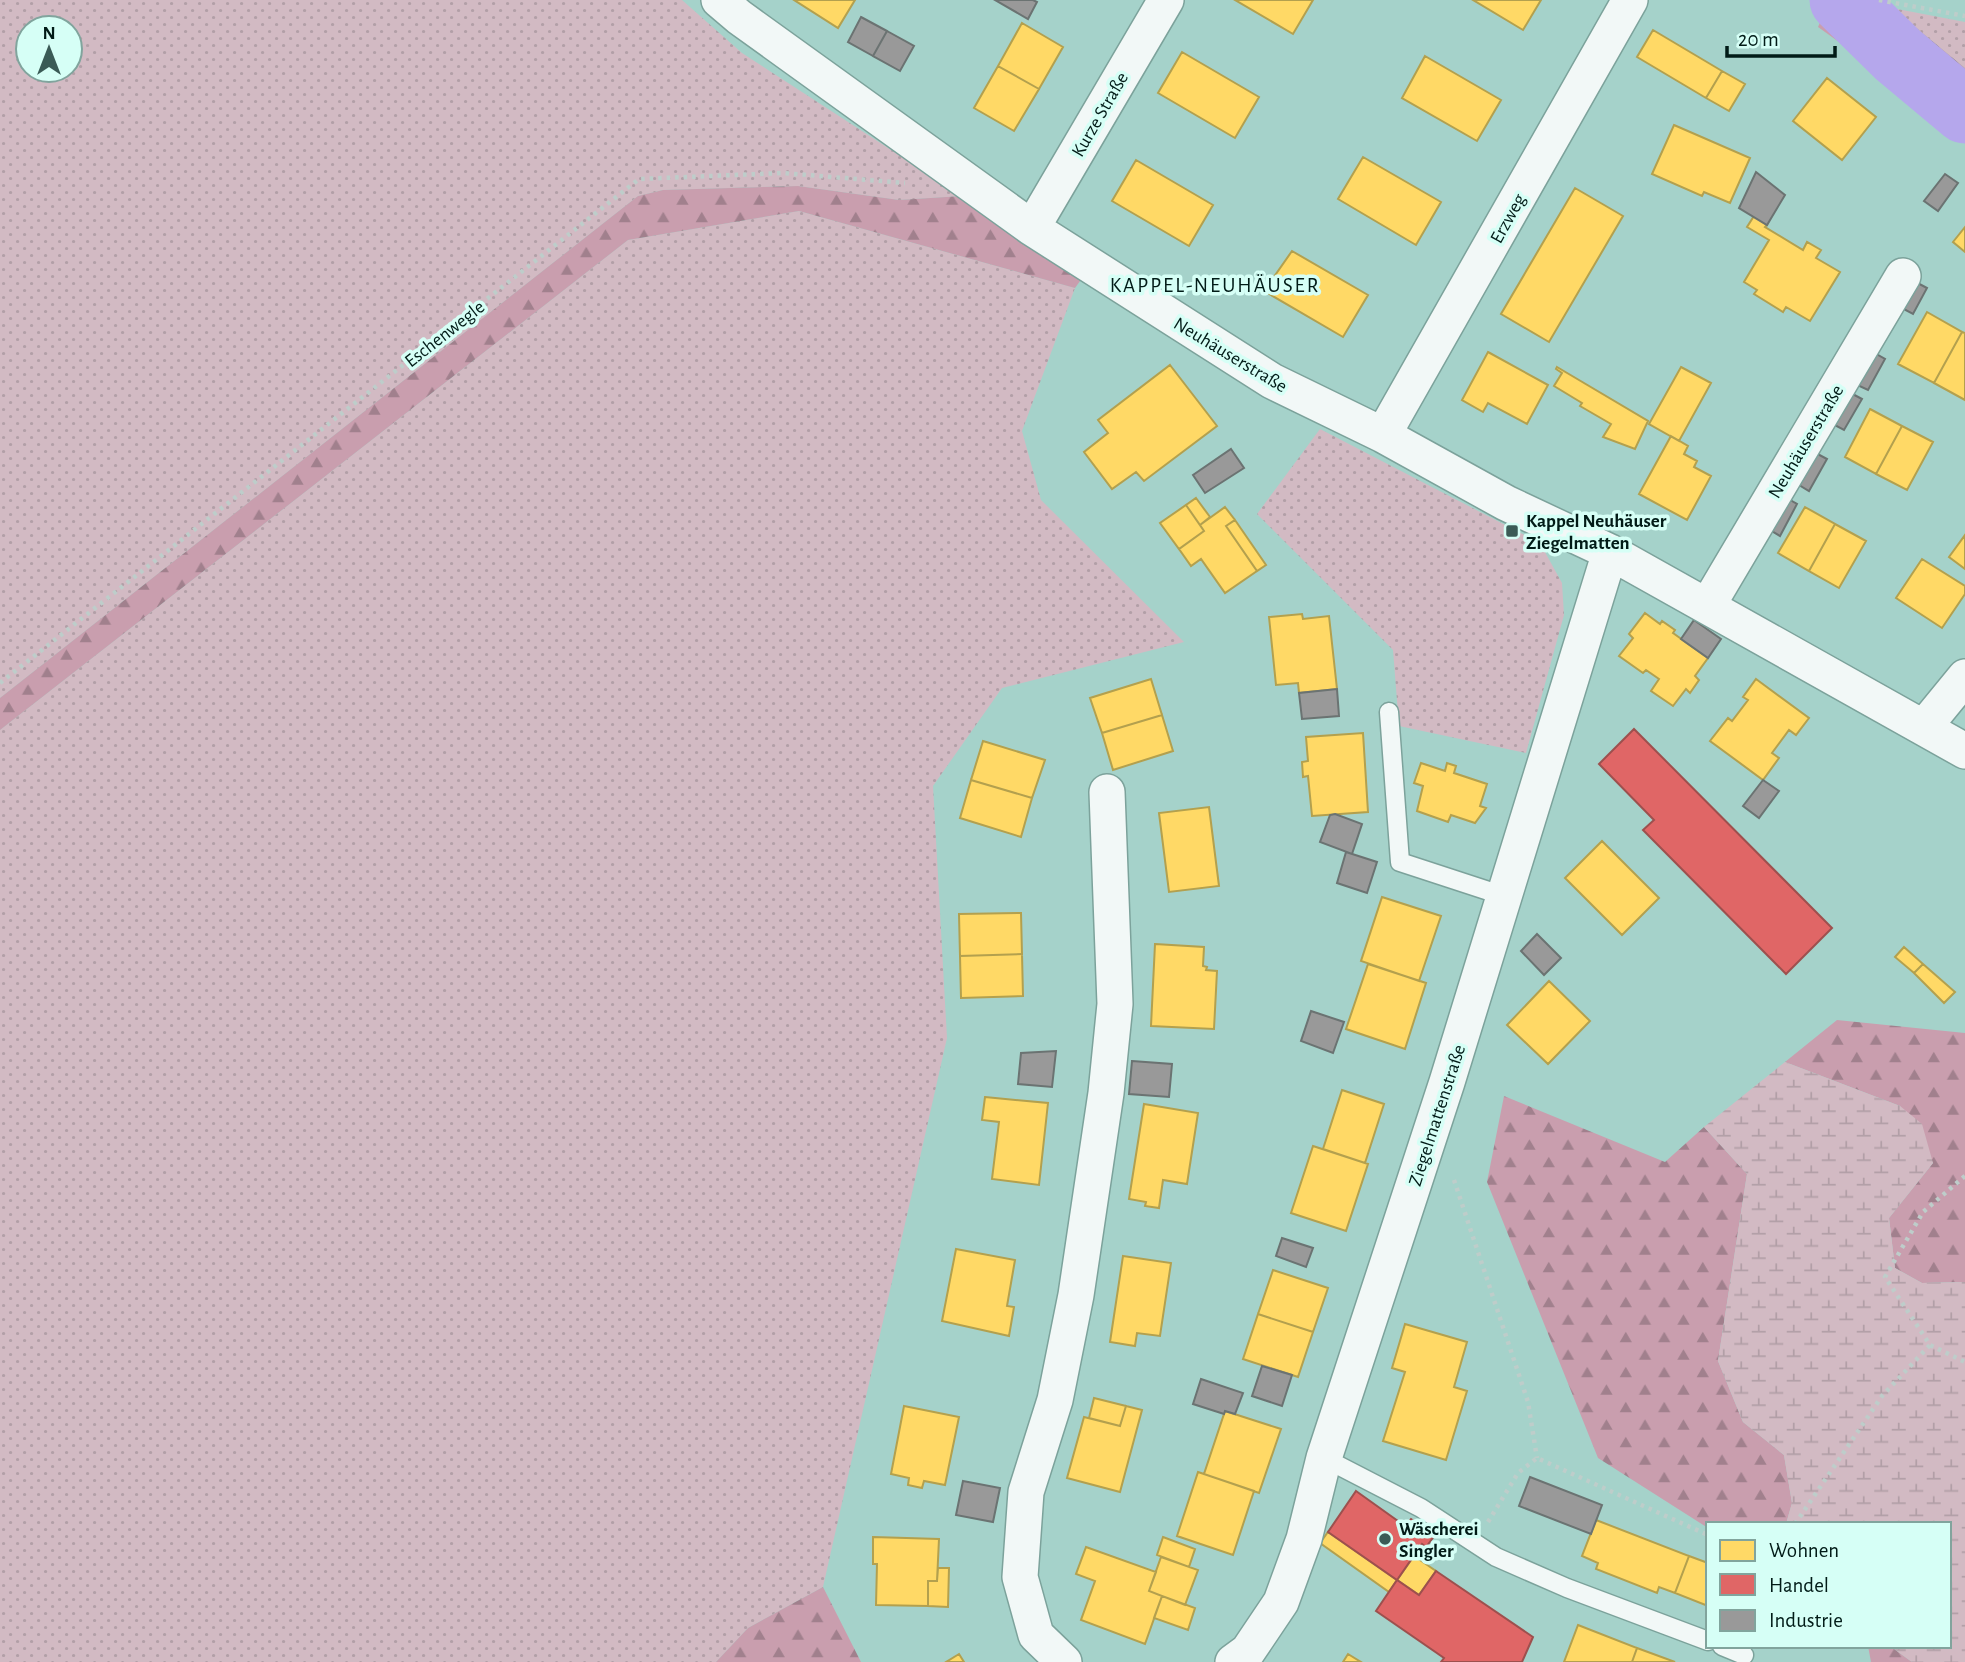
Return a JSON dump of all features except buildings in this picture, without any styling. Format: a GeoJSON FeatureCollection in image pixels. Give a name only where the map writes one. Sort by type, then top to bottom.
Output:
{"type":"FeatureCollection","features":[{"type":"Feature","properties":{"kind":"street","name":"Kurze Straße"},"geometry":{"type":"LineString","coordinates":[[1032,228],[1166,0]]}},
{"type":"Feature","properties":{"kind":"street","name":"Erzweg"},"geometry":{"type":"LineString","coordinates":[[1383,435],[1630,0]]}},
{"type":"Feature","properties":{"kind":"street","name":"Neuhäuserstraße"},"geometry":{"type":"LineString","coordinates":[[736,6],[954,174],[1032,228],[1272,381],[1383,435],[1506,503],[1610,552],[1965,751]]}},
{"type":"Feature","properties":{"kind":"street","name":"Neuhäuserstraße"},"geometry":{"type":"LineString","coordinates":[[1708,605],[1903,276]]}},
{"type":"Feature","properties":{"kind":"street","name":"Ziegelmattenstraße"},"geometry":{"type":"LineString","coordinates":[[1233,1662],[1248,1651],[1281,1602],[1304,1539],[1324,1458],[1447,1082],[1610,552]]}},
{"type":"Feature","properties":{"kind":"street"},"geometry":{"type":"LineString","coordinates":[[1924,727],[1965,677]]}},
{"type":"Feature","properties":{"kind":"street"},"geometry":{"type":"LineString","coordinates":[[1064,1662],[1037,1635],[1020,1577],[1026,1492],[1055,1399],[1076,1295],[1106,1093],[1115,1004],[1107,792]]}},
{"type":"Feature","properties":{"kind":"lane"},"geometry":{"type":"LineString","coordinates":[[1389,712],[1400,862],[1504,896]]}},
{"type":"Feature","properties":{"kind":"lane"},"geometry":{"type":"LineString","coordinates":[[1324,1458],[1420,1508],[1496,1557],[1567,1588],[1706,1640]]}},
{"type":"Feature","properties":{"kind":"lane"},"geometry":{"type":"LineString","coordinates":[[1728,1648],[1744,1654]]}},
{"type":"Feature","properties":{"kind":"path"},"geometry":{"type":"LineString","coordinates":[[1880,0],[1965,16]]}},
{"type":"Feature","properties":{"kind":"path","name":"Eschenwegle"},"geometry":{"type":"LineString","coordinates":[[0,683],[639,178],[783,173],[905,183],[954,174]]}},
{"type":"Feature","properties":{"kind":"path"},"geometry":{"type":"LineString","coordinates":[[1451,1172],[1528,1402],[1537,1458]]}},
{"type":"Feature","properties":{"kind":"path"},"geometry":{"type":"LineString","coordinates":[[1965,1176],[1923,1212],[1885,1277],[1930,1345],[1965,1362]]}},
{"type":"Feature","properties":{"kind":"path"},"geometry":{"type":"LineString","coordinates":[[1796,1522],[1882,1396],[1930,1345]]}},
{"type":"Feature","properties":{"kind":"path"},"geometry":{"type":"LineString","coordinates":[[1537,1458],[1706,1534]]}},
{"type":"Feature","properties":{"kind":"path"},"geometry":{"type":"LineString","coordinates":[[1475,1544],[1518,1473],[1537,1458]]}},
{"type":"Feature","properties":{"kind":"green space"},"geometry":{"type":"Polygon","coordinates":[[[0,0],[682,0],[742,53],[962,196],[899,200],[798,186],[663,190],[638,196],[0,698],[0,0]]]}},
{"type":"Feature","properties":{"kind":"green space"},"geometry":{"type":"Polygon","coordinates":[[[1829,2],[1892,8],[1965,68],[1965,132],[1818,27],[1829,2]]]}},
{"type":"Feature","properties":{"kind":"green space"},"geometry":{"type":"Polygon","coordinates":[[[1892,8],[1965,22],[1965,68],[1892,8]]]}},
{"type":"Feature","properties":{"kind":"green space"},"geometry":{"type":"Polygon","coordinates":[[[798,186],[899,200],[962,196],[1083,277],[1075,288],[799,211],[628,240],[0,730],[0,698],[638,196],[663,190],[798,186]]]}},
{"type":"Feature","properties":{"kind":"green space"},"geometry":{"type":"Polygon","coordinates":[[[799,211],[1075,288],[1022,431],[1041,500],[1184,642],[1002,688],[933,786],[947,1038],[823,1587],[748,1628],[716,1662],[0,1662],[0,730],[628,240],[799,211]]]}},
{"type":"Feature","properties":{"kind":"green space"},"geometry":{"type":"Polygon","coordinates":[[[1320,429],[1540,543],[1562,583],[1564,615],[1526,753],[1399,726],[1393,650],[1257,514],[1320,429]]]}},
{"type":"Feature","properties":{"kind":"green space"},"geometry":{"type":"Polygon","coordinates":[[[1837,1020],[1965,1033],[1965,1282],[1922,1283],[1895,1268],[1889,1218],[1933,1163],[1900,1106],[1785,1062],[1837,1020]]]}},
{"type":"Feature","properties":{"kind":"green space"},"geometry":{"type":"Polygon","coordinates":[[[1785,1062],[1900,1106],[1922,1124],[1933,1163],[1889,1218],[1895,1268],[1922,1283],[1965,1282],[1965,1662],[1912,1662],[1893,1648],[1951,1648],[1951,1522],[1787,1522],[1792,1503],[1784,1455],[1743,1422],[1718,1361],[1747,1174],[1704,1127],[1785,1062]]]}},
{"type":"Feature","properties":{"kind":"green space"},"geometry":{"type":"Polygon","coordinates":[[[1504,1096],[1665,1162],[1704,1127],[1747,1174],[1718,1361],[1743,1422],[1784,1455],[1792,1503],[1787,1522],[1706,1522],[1706,1527],[1598,1458],[1487,1182],[1504,1096]]]}},
{"type":"Feature","properties":{"kind":"green space"},"geometry":{"type":"Polygon","coordinates":[[[823,1587],[861,1662],[716,1662],[748,1628],[823,1587]]]}},
{"type":"Feature","properties":{"kind":"green space"},"geometry":{"type":"Polygon","coordinates":[[[1868,1648],[1893,1648],[1912,1662],[1871,1662],[1868,1648]]]}},
{"type":"Feature","properties":{"kind":"waterway"},"geometry":{"type":"LineString","coordinates":[[1842,0],[1898,55],[1965,111]]}},
{"type":"Feature","properties":{"kind":"place","name":"Kappel Neuhäuser Ziegelmatten"},"geometry":{"type":"Point","coordinates":[1512,531]}},
{"type":"Feature","properties":{"kind":"place","name":"Wäscherei Singler"},"geometry":{"type":"Point","coordinates":[1385,1539]}},
{"type":"Feature","properties":{"kind":"district","name":"KAPPEL-NEUHÄUSER"},"geometry":{"type":"Point","coordinates":[1215,285]}}]}
